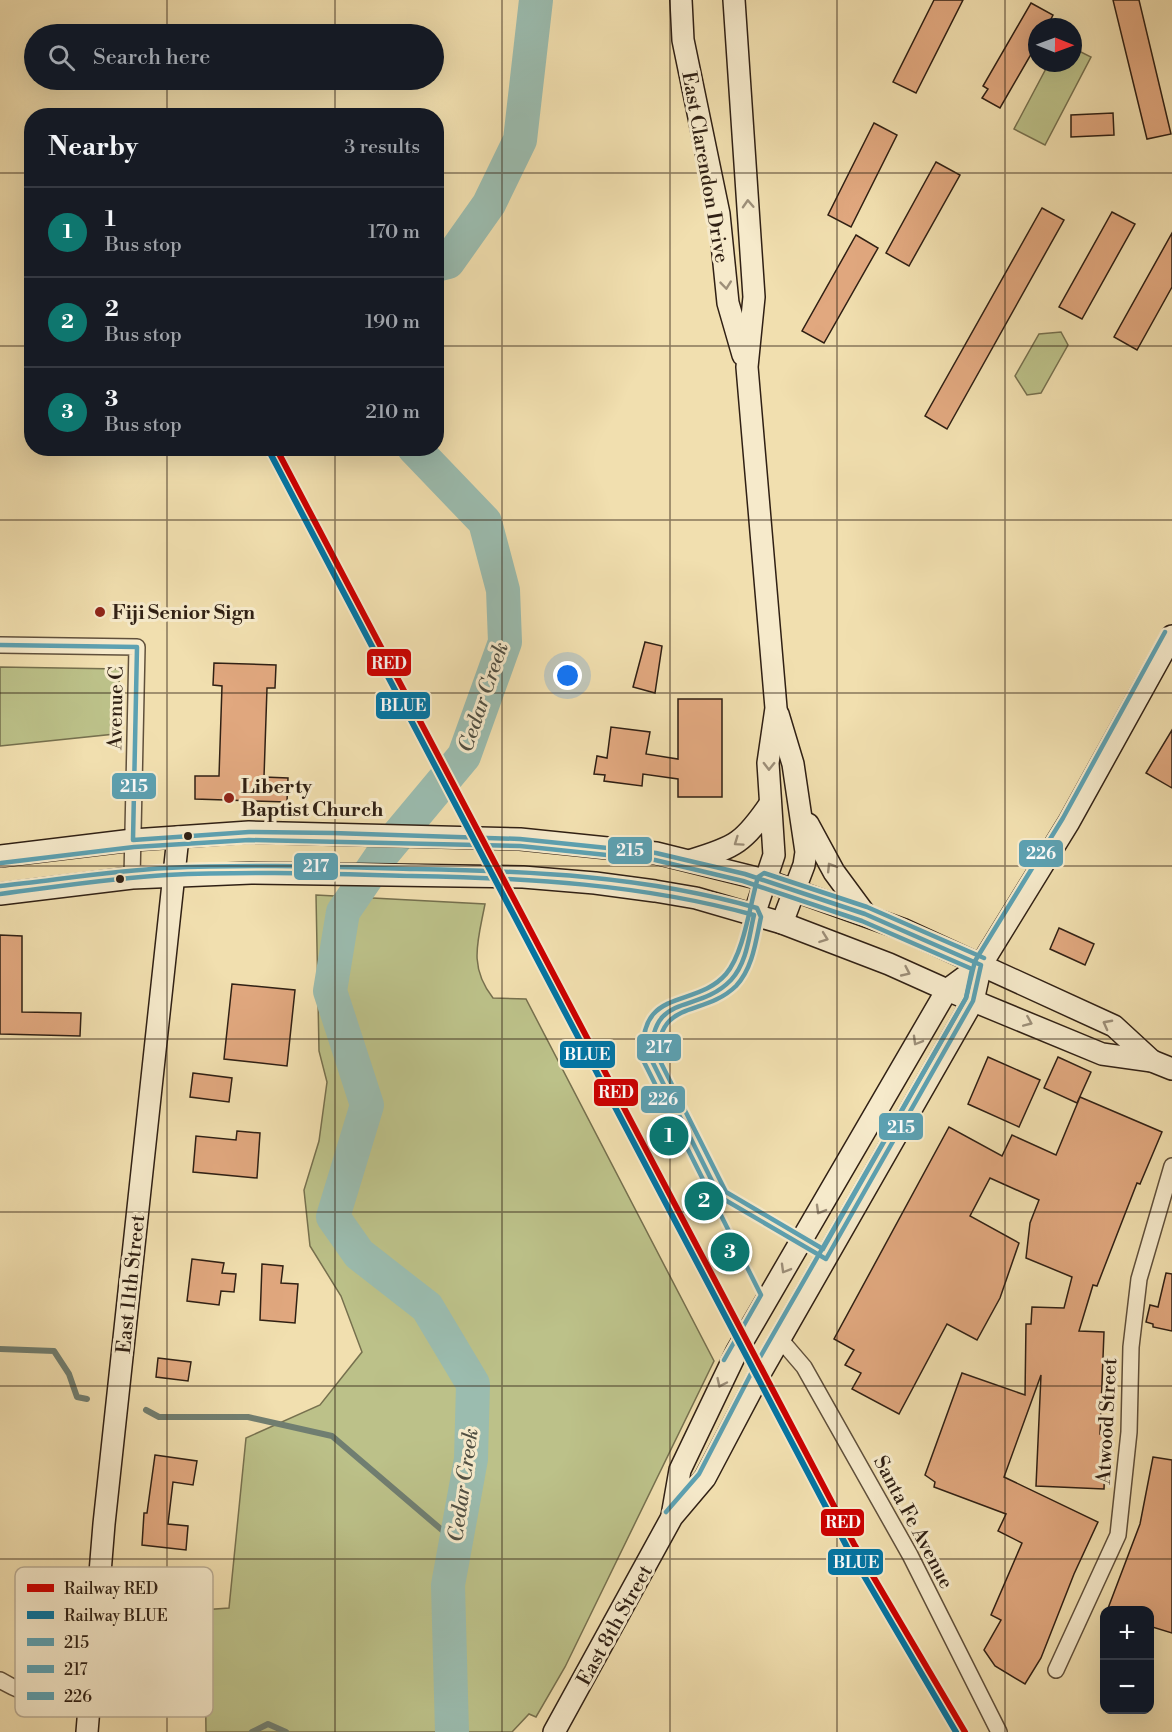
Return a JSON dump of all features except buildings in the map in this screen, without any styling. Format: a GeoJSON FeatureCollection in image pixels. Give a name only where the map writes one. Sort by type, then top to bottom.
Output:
{"type":"FeatureCollection","features":[{"type":"Feature","properties":{"kind":"street","name":"East Clarendon Drive"},"geometry":{"type":"LineString","coordinates":[[681,0],[684,40],[719,214],[728,303],[747,367]]}},
{"type":"Feature","properties":{"kind":"street","name":"East Clarendon Drive"},"geometry":{"type":"LineString","coordinates":[[734,0],[754,297],[747,367],[776,708],[793,764],[806,852],[795,891],[782,923]]}},
{"type":"Feature","properties":{"kind":"street","name":"East 8th Street"},"geometry":{"type":"LineString","coordinates":[[555,1732],[672,1517],[705,1478],[780,1339],[973,1001],[981,965],[1069,822],[1172,636]]}},
{"type":"Feature","properties":{"kind":"street","name":"Avenue C"},"geometry":{"type":"LineString","coordinates":[[0,645],[137,647],[132,878]]}},
{"type":"Feature","properties":{"kind":"street","name":"East Clarendon Drive"},"geometry":{"type":"LineString","coordinates":[[754,915],[774,855],[768,763],[776,708]]}},
{"type":"Feature","properties":{"kind":"street"},"geometry":{"type":"LineString","coordinates":[[799,803],[830,866],[865,914]]}},
{"type":"Feature","properties":{"kind":"street"},"geometry":{"type":"LineString","coordinates":[[692,860],[728,849],[743,840],[770,804]]}},
{"type":"Feature","properties":{"kind":"street"},"geometry":{"type":"LineString","coordinates":[[0,856],[133,840],[249,832],[520,839],[656,853],[692,860],[765,880],[865,914],[1114,1026],[1162,1065]]}},
{"type":"Feature","properties":{"kind":"street","name":"East 11th Street"},"geometry":{"type":"LineString","coordinates":[[100,1567],[178,837]]}},
{"type":"Feature","properties":{"kind":"street"},"geometry":{"type":"LineString","coordinates":[[0,894],[132,878],[310,873],[523,877],[595,883],[696,898],[782,923],[889,964],[1102,1054],[1162,1065]]}},
{"type":"Feature","properties":{"kind":"street","name":"East 8th Street"},"geometry":{"type":"LineString","coordinates":[[672,1517],[680,1470],[736,1351],[946,990],[981,965]]}},
{"type":"Feature","properties":{"kind":"street","name":"Atwood Street"},"geometry":{"type":"LineString","coordinates":[[1056,1670],[1118,1536],[1129,1432],[1131,1347],[1139,1279],[1172,1166]]}},
{"type":"Feature","properties":{"kind":"street","name":"Santa Fe Avenue"},"geometry":{"type":"LineString","coordinates":[[780,1339],[804,1367],[910,1555],[999,1732]]}},
{"type":"Feature","properties":{"kind":"street"},"geometry":{"type":"LineString","coordinates":[[0,1680],[15,1689]]}},
{"type":"Feature","properties":{"kind":"street","name":"East 11th Street"},"geometry":{"type":"LineString","coordinates":[[87,1732],[88,1717]]}},
{"type":"Feature","properties":{"kind":"green space"},"geometry":{"type":"Polygon","coordinates":[[[1082,52],[1091,57],[1045,145],[1014,129],[1044,72],[1082,72],[1082,52]]]}},
{"type":"Feature","properties":{"kind":"green space"},"geometry":{"type":"Polygon","coordinates":[[[1061,332],[1068,345],[1041,393],[1027,395],[1015,376],[1039,334],[1061,332]]]}},
{"type":"Feature","properties":{"kind":"green space"},"geometry":{"type":"Polygon","coordinates":[[[0,667],[120,669],[115,734],[0,746],[0,667]]]}},
{"type":"Feature","properties":{"kind":"green space"},"geometry":{"type":"Polygon","coordinates":[[[316,895],[485,904],[477,953],[480,975],[485,986],[493,998],[526,999],[714,1361],[565,1667],[536,1717],[529,1714],[512,1732],[206,1732],[206,1717],[213,1717],[213,1609],[229,1608],[246,1438],[320,1405],[362,1352],[341,1296],[310,1246],[304,1190],[319,1141],[327,1082],[319,1051],[316,895]]]}},
{"type":"Feature","properties":{"kind":"waterway","name":"Cedar Creek"},"geometry":{"type":"LineString","coordinates":[[444,263],[448,262],[489,204],[520,140],[536,0]]}},
{"type":"Feature","properties":{"kind":"waterway","name":"Cedar Creek"},"geometry":{"type":"LineString","coordinates":[[422,456],[485,522],[503,590],[505,642],[464,756],[384,852],[343,912],[330,991],[367,1105],[333,1217],[359,1254],[427,1307],[473,1384],[471,1459],[448,1585],[452,1732]]}},
{"type":"Feature","properties":{"kind":"waterway"},"geometry":{"type":"LineString","coordinates":[[0,1349],[54,1351],[69,1374],[77,1397],[87,1399]]}},
{"type":"Feature","properties":{"kind":"waterway"},"geometry":{"type":"LineString","coordinates":[[146,1410],[159,1417],[248,1417],[332,1436],[456,1542]]}},
{"type":"Feature","properties":{"kind":"waterway"},"geometry":{"type":"LineString","coordinates":[[252,1732],[268,1724],[286,1732]]}},
{"type":"Feature","properties":{"kind":"rail line","name":"BLUE"},"geometry":{"type":"LineString","coordinates":[[272,456],[847,1547],[956,1732]]}},
{"type":"Feature","properties":{"kind":"rail line","name":"RED"},"geometry":{"type":"LineString","coordinates":[[280,456],[854,1544],[965,1732]]}},
{"type":"Feature","properties":{"kind":"transit line","name":"226"},"geometry":{"type":"LineString","coordinates":[[666,1512],[699,1474],[755,1366],[966,998],[975,961],[1063,818],[1165,632]]}},
{"type":"Feature","properties":{"kind":"transit line","name":"215"},"geometry":{"type":"LineString","coordinates":[[0,645],[137,647],[133,840],[249,832],[333,833],[520,839],[656,853],[745,874],[865,914],[981,965],[973,1001],[826,1259],[720,1197],[651,1059],[653,1037],[659,1022],[667,1013],[718,991],[731,980],[741,966],[754,915],[669,896],[627,890],[541,881],[455,877],[290,873],[167,875],[0,894]]}},
{"type":"Feature","properties":{"kind":"transit line","name":"217"},"geometry":{"type":"LineString","coordinates":[[0,886],[167,868],[292,866],[459,870],[588,877],[630,882],[715,897],[757,908],[761,917],[753,953],[742,979],[723,996],[674,1017],[660,1038],[658,1057],[726,1192],[823,1249],[966,998],[972,969],[862,921],[743,881],[655,860],[520,846],[249,840],[134,847],[1,863]]}},
{"type":"Feature","properties":{"kind":"transit line","name":"226"},"geometry":{"type":"LineString","coordinates":[[724,1360],[761,1295],[644,1062],[644,1038],[649,1021],[658,1010],[713,985],[726,974],[742,941],[758,877],[764,873],[867,907],[984,958]]}},
{"type":"Feature","properties":{"kind":"place","name":"Fiji Senior Sign"},"geometry":{"type":"Point","coordinates":[100,612]}},
{"type":"Feature","properties":{"kind":"place","name":"Liberty Baptist Church"},"geometry":{"type":"Point","coordinates":[229,798]}},
{"type":"Feature","properties":{"kind":"place","name":"1"},"geometry":{"type":"Point","coordinates":[669,1136]}},
{"type":"Feature","properties":{"kind":"place","name":"2"},"geometry":{"type":"Point","coordinates":[704,1201]}},
{"type":"Feature","properties":{"kind":"place","name":"3"},"geometry":{"type":"Point","coordinates":[730,1252]}}]}
